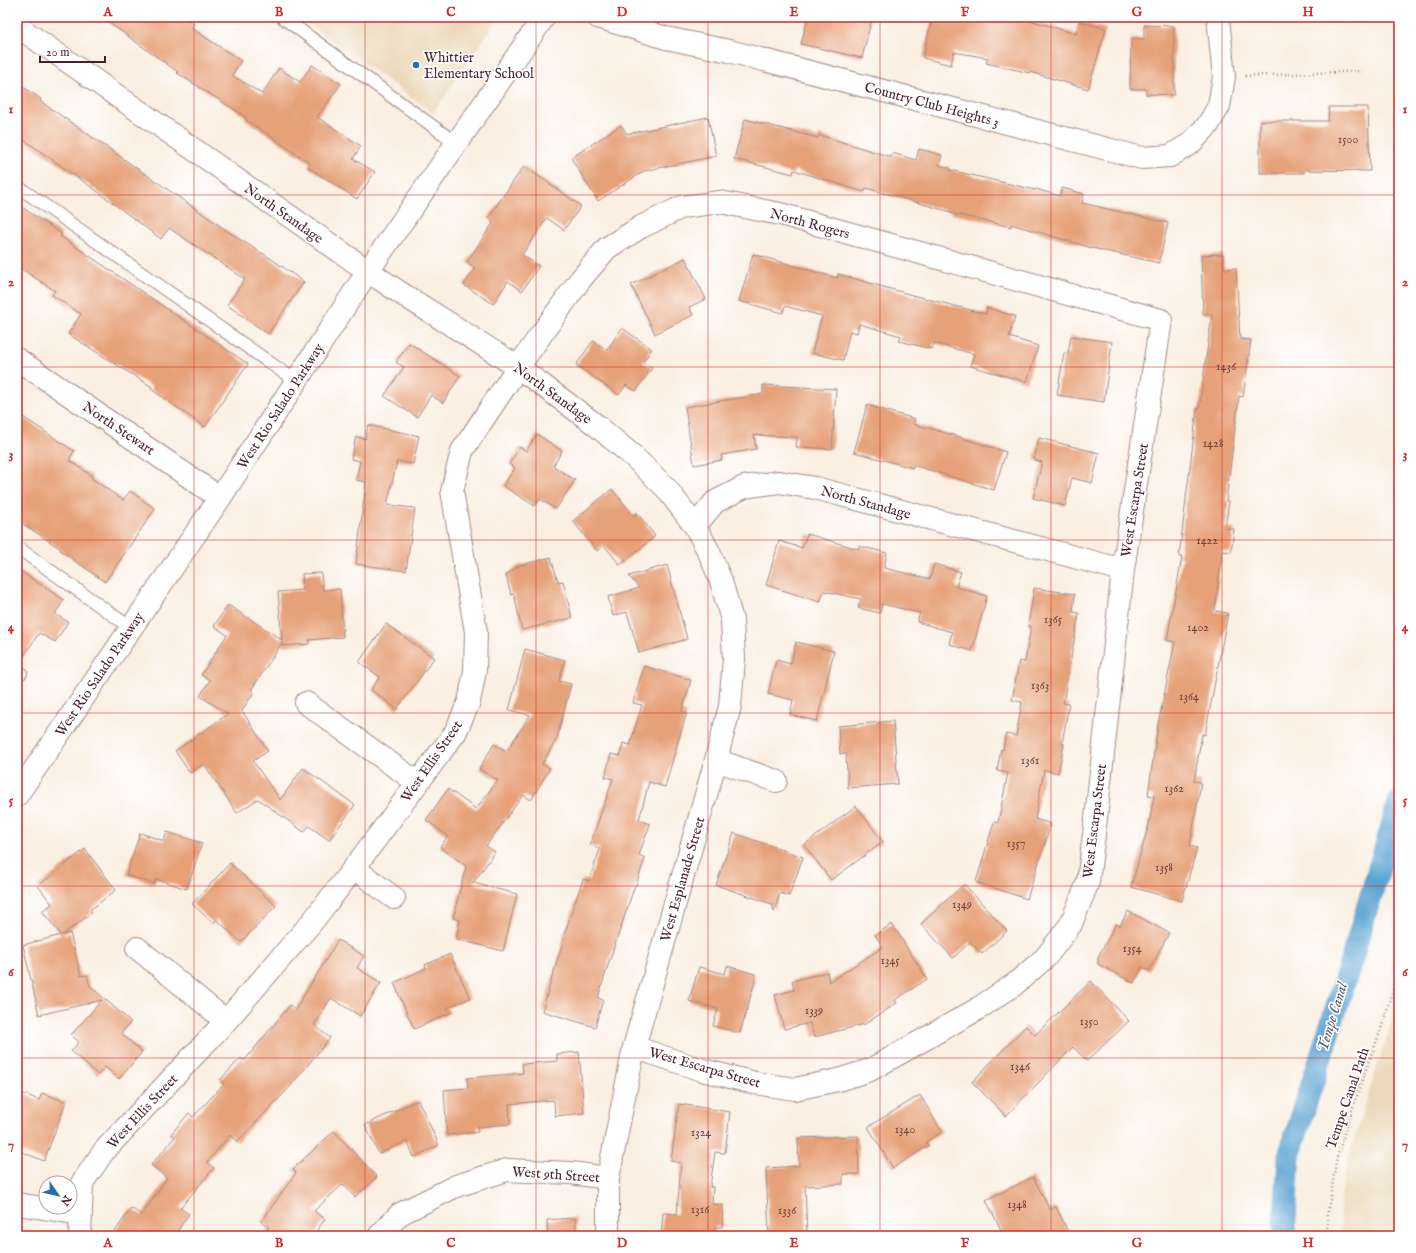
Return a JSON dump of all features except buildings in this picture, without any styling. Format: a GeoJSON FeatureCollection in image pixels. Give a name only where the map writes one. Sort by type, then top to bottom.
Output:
{"type":"FeatureCollection","features":[{"type":"Feature","properties":{"kind":"street","name":"West Rio Salado Parkway"},"geometry":{"type":"LineString","coordinates":[[17,795],[220,498],[368,271],[544,17]]}},
{"type":"Feature","properties":{"kind":"street","name":"Country Club Heights 3"},"geometry":{"type":"LineString","coordinates":[[598,17],[666,38],[729,51],[1142,158],[1170,156],[1190,144],[1208,126],[1219,106],[1224,77],[1218,17]]}},
{"type":"Feature","properties":{"kind":"street","name":"North Standage"},"geometry":{"type":"LineString","coordinates":[[17,26],[368,271],[518,367],[596,425],[634,457],[666,488],[695,526],[715,502],[744,487],[779,482],[815,488],[1123,570]]}},
{"type":"Feature","properties":{"kind":"street","name":"North Rogers"},"geometry":{"type":"LineString","coordinates":[[518,367],[580,280],[607,248],[640,227],[682,207],[720,202],[780,214],[1161,320]]}},
{"type":"Feature","properties":{"kind":"street","name":"West Escarpa Street"},"geometry":{"type":"LineString","coordinates":[[634,1047],[702,1070],[755,1083],[795,1089],[838,1080],[870,1070],[976,1010],[1015,984],[1046,957],[1071,924],[1088,882],[1123,570],[1161,320]]}},
{"type":"Feature","properties":{"kind":"street","name":"North Stewart"},"geometry":{"type":"LineString","coordinates":[[17,359],[220,498]]}},
{"type":"Feature","properties":{"kind":"street","name":"West Ellis Street"},"geometry":{"type":"LineString","coordinates":[[80,1236],[82,1183],[104,1151],[226,1021],[312,922],[455,733],[469,702],[474,671],[476,632],[452,491],[462,451],[518,367]]}},
{"type":"Feature","properties":{"kind":"street","name":"West Esplanade Street"},"geometry":{"type":"LineString","coordinates":[[608,1236],[608,1178],[634,1047],[730,706],[734,659],[732,620],[721,581],[710,552],[695,526]]}},
{"type":"Feature","properties":{"kind":"street"},"geometry":{"type":"LineString","coordinates":[[306,702],[418,783]]}},
{"type":"Feature","properties":{"kind":"street"},"geometry":{"type":"LineString","coordinates":[[716,760],[776,782]]}},
{"type":"Feature","properties":{"kind":"street"},"geometry":{"type":"LineString","coordinates":[[354,868],[394,898]]}},
{"type":"Feature","properties":{"kind":"street"},"geometry":{"type":"LineString","coordinates":[[137,948],[226,1021]]}},
{"type":"Feature","properties":{"kind":"street","name":"West 9th Street"},"geometry":{"type":"LineString","coordinates":[[379,1236],[400,1214],[456,1186],[507,1170],[571,1173],[608,1178]]}},
{"type":"Feature","properties":{"kind":"street"},"geometry":{"type":"LineString","coordinates":[[17,1204],[81,1214]]}},
{"type":"Feature","properties":{"kind":"lane"},"geometry":{"type":"LineString","coordinates":[[282,17],[456,143]]}},
{"type":"Feature","properties":{"kind":"lane"},"geometry":{"type":"LineString","coordinates":[[17,186],[296,381]]}},
{"type":"Feature","properties":{"kind":"lane"},"geometry":{"type":"LineString","coordinates":[[17,547],[131,628]]}},
{"type":"Feature","properties":{"kind":"path"},"geometry":{"type":"LineString","coordinates":[[1224,77],[1362,71]]}},
{"type":"Feature","properties":{"kind":"path","name":"Tempe Canal Path"},"geometry":{"type":"LineString","coordinates":[[1327,1236],[1328,1211],[1337,1157],[1361,1083],[1380,1032],[1399,970]]}},
{"type":"Feature","properties":{"kind":"shaded area","name":"Whittier Elementary School"},"geometry":{"type":"Polygon","coordinates":[[[299,17],[499,17],[433,113],[299,17]]]}},
{"type":"Feature","properties":{"kind":"shaded area"},"geometry":{"type":"Polygon","coordinates":[[[1399,998],[1399,1236],[1340,1236],[1340,1200],[1349,1155],[1399,998]]]}},
{"type":"Feature","properties":{"kind":"waterway","name":"Tempe Canal"},"geometry":{"type":"LineString","coordinates":[[1284,1236],[1289,1156],[1350,965],[1399,802]]}},
{"type":"Feature","properties":{"kind":"place","name":"Whittier Elementary School"},"geometry":{"type":"Point","coordinates":[416,65]}}]}
